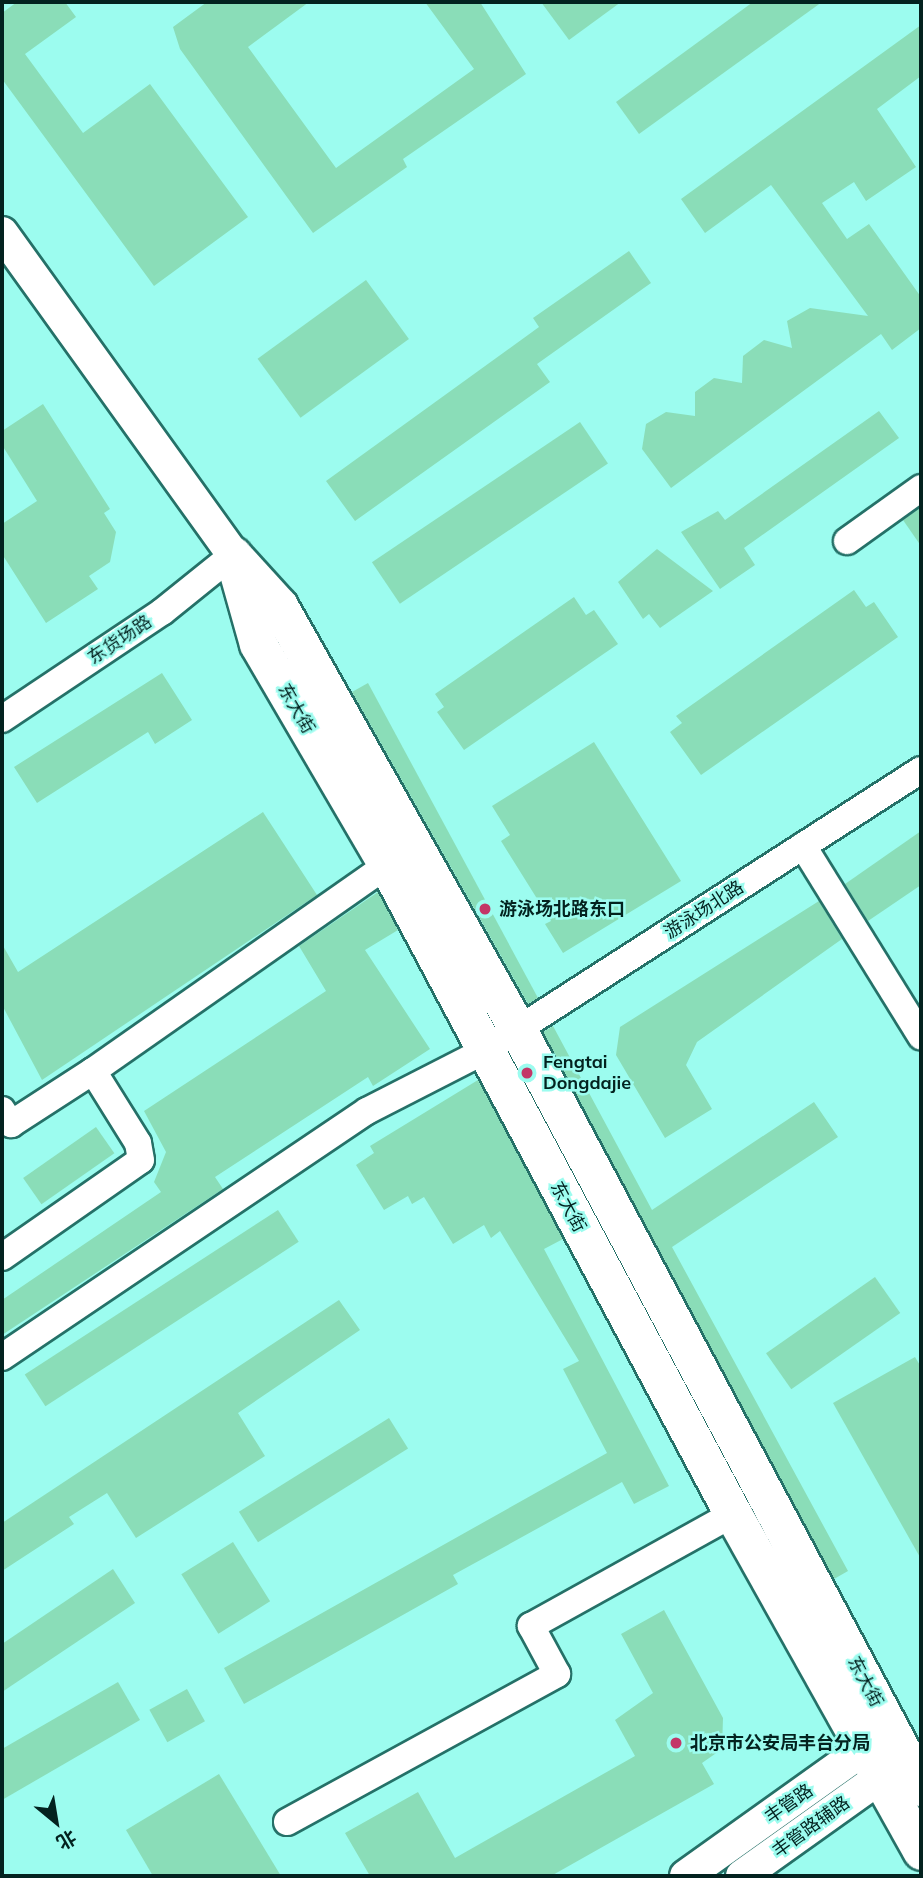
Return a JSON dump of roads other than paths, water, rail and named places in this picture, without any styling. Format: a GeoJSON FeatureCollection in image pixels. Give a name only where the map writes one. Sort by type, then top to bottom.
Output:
{"type":"FeatureCollection","features":[{"type":"Feature","properties":{"kind":"main road","name":"东大街"},"geometry":{"type":"LineString","coordinates":[[233,555],[258,644],[387,866],[733,1514],[879,1752],[921,1787]]}},
{"type":"Feature","properties":{"kind":"main road","name":"东大街"},"geometry":{"type":"LineString","coordinates":[[233,555],[279,606],[518,1030],[879,1752],[921,1851]]}},
{"type":"Feature","properties":{"kind":"street","name":"东大街"},"geometry":{"type":"LineString","coordinates":[[2,233],[233,555]]}},
{"type":"Feature","properties":{"kind":"street"},"geometry":{"type":"LineString","coordinates":[[847,541],[921,488]]}},
{"type":"Feature","properties":{"kind":"street","name":"东货场路"},"geometry":{"type":"LineString","coordinates":[[2,719],[162,612],[233,555]]}},
{"type":"Feature","properties":{"kind":"street","name":"游泳场北路"},"geometry":{"type":"LineString","coordinates":[[2,1357],[367,1111],[486,1050],[921,770]]}},
{"type":"Feature","properties":{"kind":"street"},"geometry":{"type":"LineString","coordinates":[[803,846],[921,1036]]}},
{"type":"Feature","properties":{"kind":"street"},"geometry":{"type":"LineString","coordinates":[[2,1110],[11,1124],[93,1071],[387,866]]}},
{"type":"Feature","properties":{"kind":"street"},"geometry":{"type":"LineString","coordinates":[[2,1257],[141,1160],[138,1143],[93,1071]]}},
{"type":"Feature","properties":{"kind":"street"},"geometry":{"type":"LineString","coordinates":[[287,1822],[557,1674],[531,1626],[733,1514]]}},
{"type":"Feature","properties":{"kind":"street","name":"丰管路"},"geometry":{"type":"LineString","coordinates":[[686,1876],[879,1752]]}},
{"type":"Feature","properties":{"kind":"street","name":"丰管路辅路"},"geometry":{"type":"LineString","coordinates":[[742,1876],[879,1752]]}},
{"type":"Feature","properties":{"kind":"place","name":"游泳场北路东口"},"geometry":{"type":"Point","coordinates":[485,909]}},
{"type":"Feature","properties":{"kind":"place","name":"Fengtai Dongdajie"},"geometry":{"type":"Point","coordinates":[527,1073]}},
{"type":"Feature","properties":{"kind":"place","name":"北京市公安局丰台分局"},"geometry":{"type":"Point","coordinates":[676,1743]}}]}
